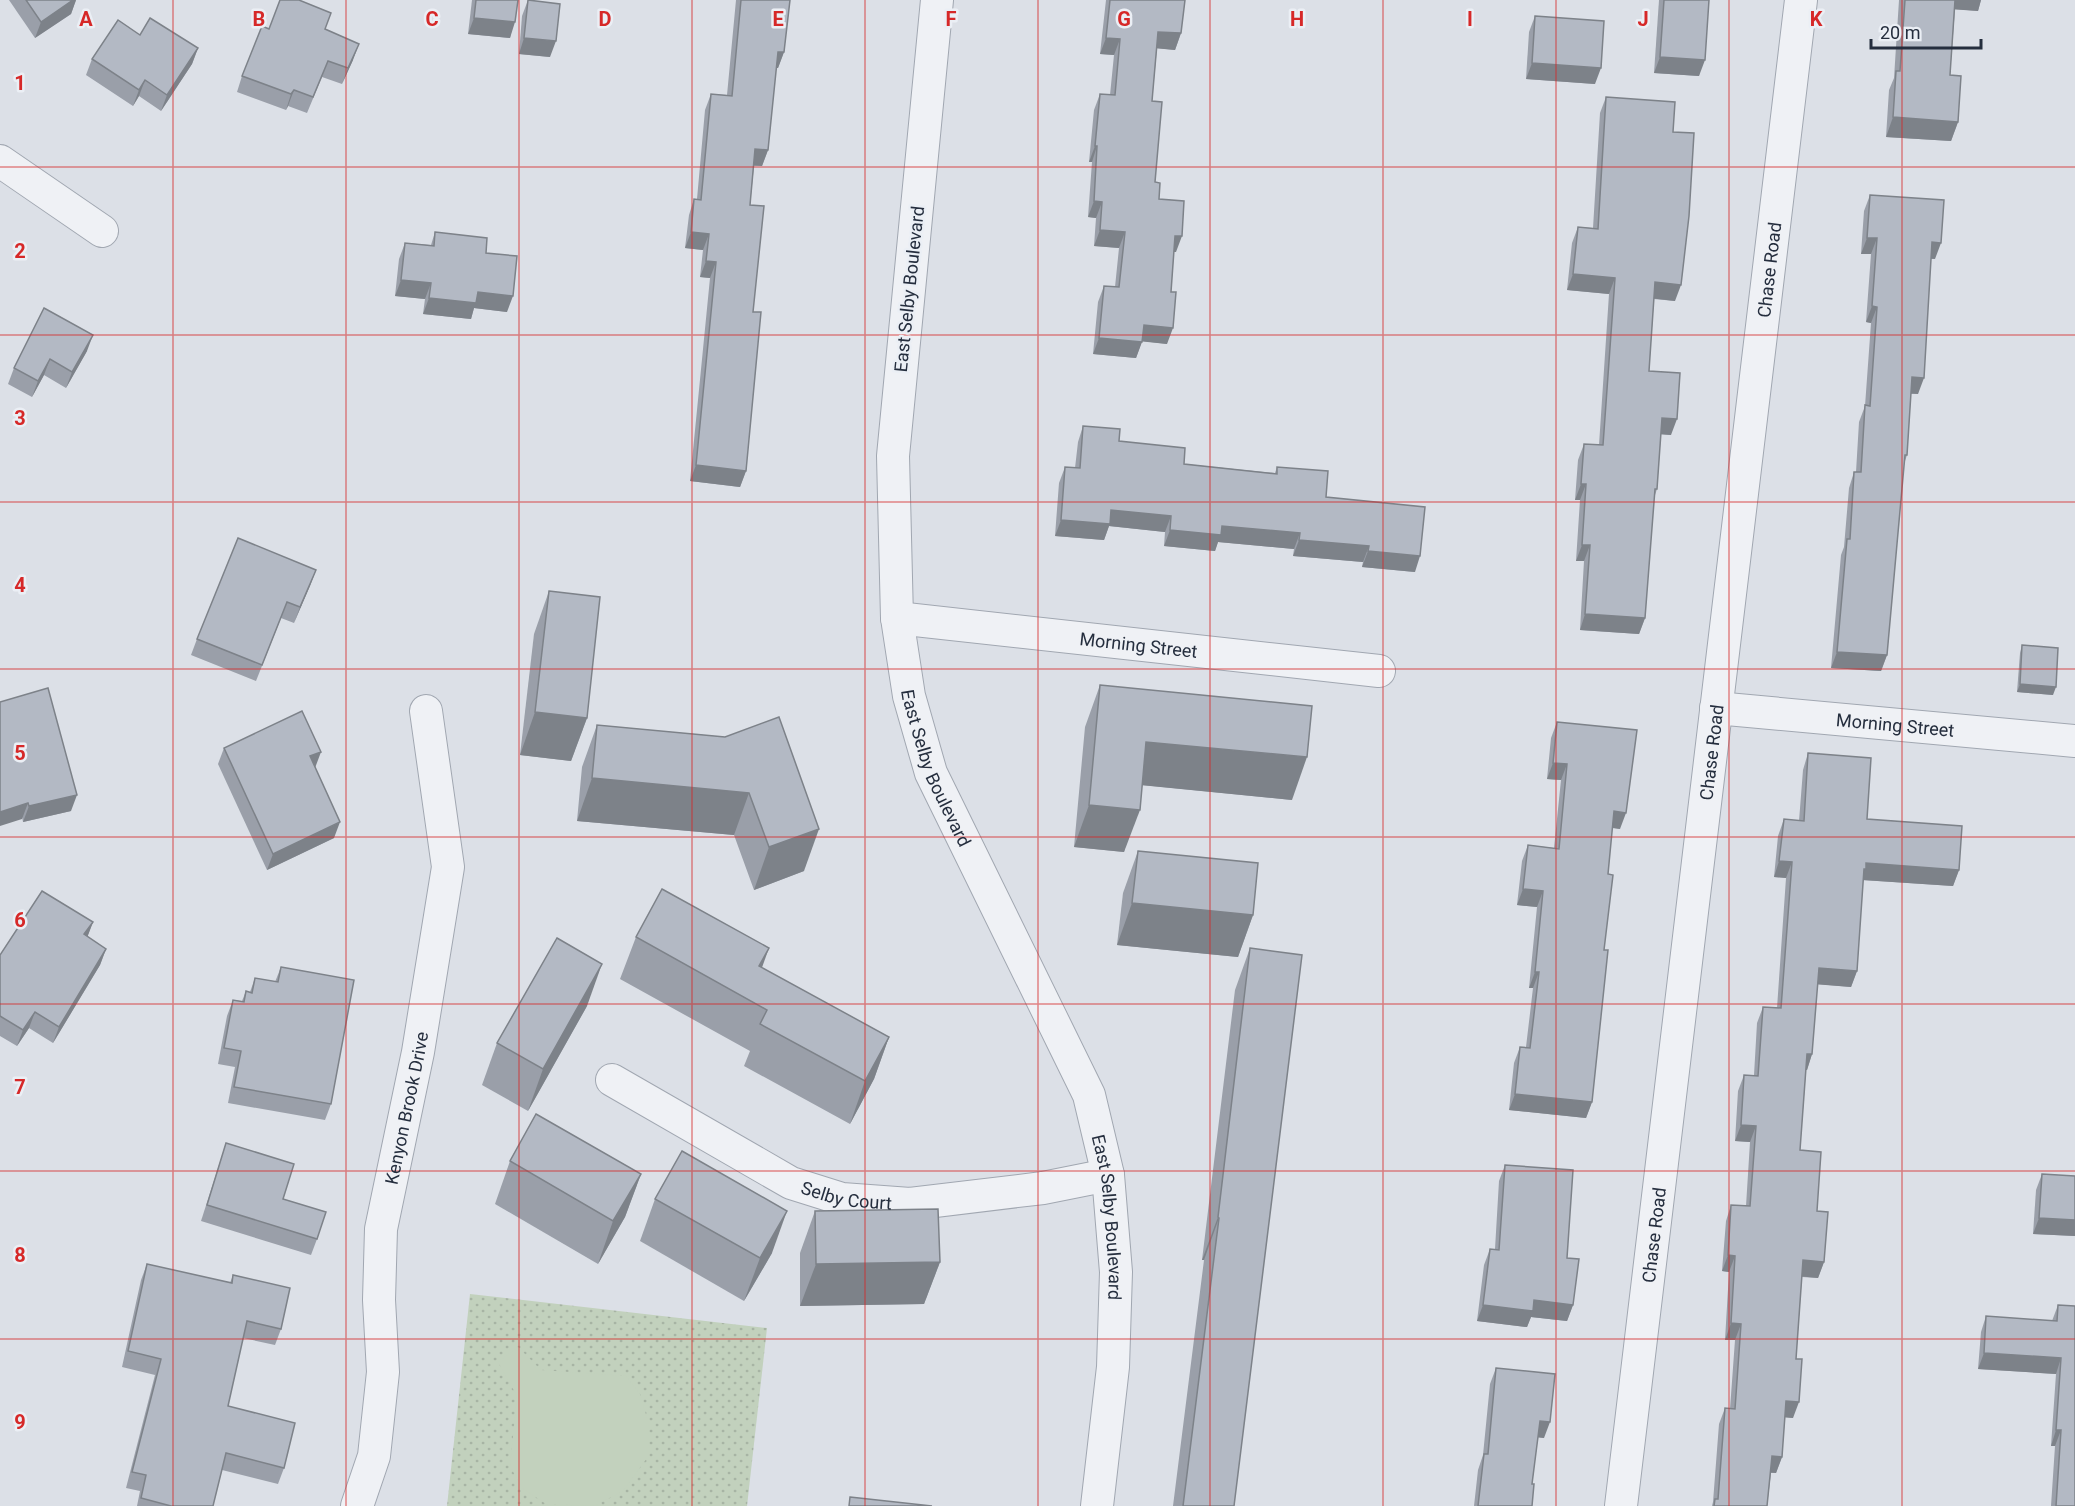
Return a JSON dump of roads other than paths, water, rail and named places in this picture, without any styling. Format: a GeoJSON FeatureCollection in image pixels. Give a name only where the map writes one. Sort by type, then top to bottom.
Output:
{"type":"FeatureCollection","features":[{"type":"Feature","properties":{"kind":"street","name":"East Selby Boulevard"},"geometry":{"type":"LineString","coordinates":[[937,0],[893,456],[897,618],[909,696],[931,773],[1089,1095],[1108,1176],[1116,1272],[1114,1355],[1097,1506]]}},
{"type":"Feature","properties":{"kind":"street","name":"Chase Road"},"geometry":{"type":"LineString","coordinates":[[1621,1506],[1801,0]]}},
{"type":"Feature","properties":{"kind":"street"},"geometry":{"type":"LineString","coordinates":[[0,161],[102,231]]}},
{"type":"Feature","properties":{"kind":"street","name":"Morning Street"},"geometry":{"type":"LineString","coordinates":[[897,618],[1379,671]]}},
{"type":"Feature","properties":{"kind":"street","name":"Morning Street"},"geometry":{"type":"LineString","coordinates":[[1716,708],[2075,741]]}},
{"type":"Feature","properties":{"kind":"street","name":"Kenyon Brook Drive"},"geometry":{"type":"LineString","coordinates":[[357,1506],[374,1456],[384,1372],[379,1300],[381,1229],[418,1052],[448,867],[426,711]]}},
{"type":"Feature","properties":{"kind":"street","name":"Selby Court"},"geometry":{"type":"LineString","coordinates":[[612,1080],[790,1183],[842,1199],[910,1204],[1049,1187],[1108,1176]]}}]}
